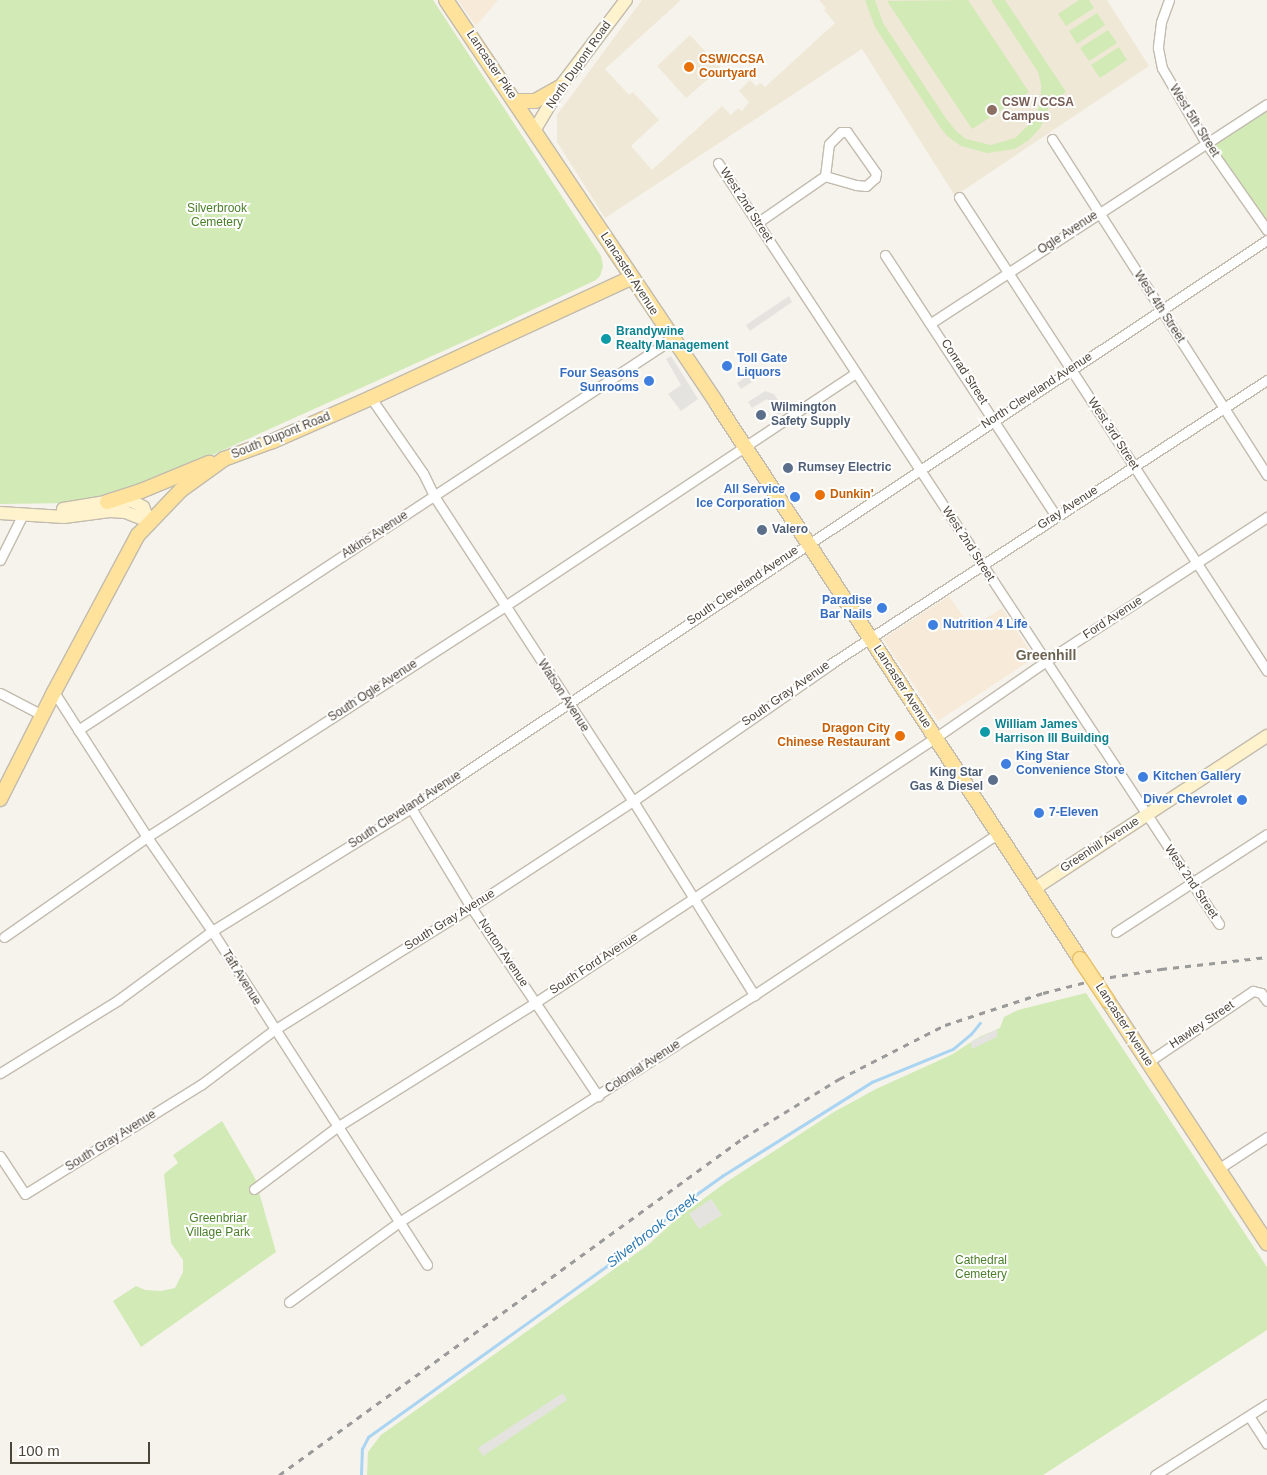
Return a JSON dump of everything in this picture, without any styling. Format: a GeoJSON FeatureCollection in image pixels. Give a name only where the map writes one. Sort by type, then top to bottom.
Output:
{"type":"FeatureCollection","features":[{"type":"Feature","properties":{"kind":"main road","name":"Lancaster Pike"},"geometry":{"type":"LineString","coordinates":[[446,0],[534,131]]}},
{"type":"Feature","properties":{"kind":"main road","name":"North Dupont Road"},"geometry":{"type":"LineString","coordinates":[[534,131],[560,88],[626,0]]}},
{"type":"Feature","properties":{"kind":"main road"},"geometry":{"type":"LineString","coordinates":[[515,101],[535,101],[560,88]]}},
{"type":"Feature","properties":{"kind":"main road","name":"Lancaster Avenue"},"geometry":{"type":"LineString","coordinates":[[534,131],[717,404],[1267,1243]]}},
{"type":"Feature","properties":{"kind":"main road","name":"South Dupont Road"},"geometry":{"type":"LineString","coordinates":[[0,799],[124,560],[149,521],[181,490],[224,459],[273,441],[371,398],[631,278]]}},
{"type":"Feature","properties":{"kind":"main road"},"geometry":{"type":"LineString","coordinates":[[107,502],[141,491],[219,459],[224,459]]}},
{"type":"Feature","properties":{"kind":"main road"},"geometry":{"type":"LineString","coordinates":[[47,515],[65,509],[118,500],[140,504],[149,521]]}},
{"type":"Feature","properties":{"kind":"main road"},"geometry":{"type":"LineString","coordinates":[[0,512],[64,517],[110,511],[125,512],[149,521]]}},
{"type":"Feature","properties":{"kind":"main road","name":"Greenhill Avenue"},"geometry":{"type":"LineString","coordinates":[[1034,889],[1267,736]]}},
{"type":"Feature","properties":{"kind":"street","name":"West 5th Street"},"geometry":{"type":"LineString","coordinates":[[1169,0],[1161,22],[1158,48],[1162,68],[1206,143],[1267,230]]}},
{"type":"Feature","properties":{"kind":"street","name":"Ogle Avenue"},"geometry":{"type":"LineString","coordinates":[[931,323],[1267,104]]}},
{"type":"Feature","properties":{"kind":"street"},"geometry":{"type":"LineString","coordinates":[[757,223],[825,176],[829,144],[841,132],[847,132],[876,173],[875,178],[866,186],[825,176]]}},
{"type":"Feature","properties":{"kind":"street","name":"West 4th Street"},"geometry":{"type":"LineString","coordinates":[[1052,139],[1267,475]]}},
{"type":"Feature","properties":{"kind":"street","name":"West 2nd Street"},"geometry":{"type":"LineString","coordinates":[[718,163],[920,468],[1146,816],[1219,924]]}},
{"type":"Feature","properties":{"kind":"street","name":"West 3rd Street"},"geometry":{"type":"LineString","coordinates":[[959,197],[1267,671]]}},
{"type":"Feature","properties":{"kind":"street","name":"North Cleveland Avenue"},"geometry":{"type":"LineString","coordinates":[[808,543],[1267,240]]}},
{"type":"Feature","properties":{"kind":"street","name":"Conrad Street"},"geometry":{"type":"LineString","coordinates":[[885,255],[1056,516]]}},
{"type":"Feature","properties":{"kind":"street","name":"Atkins Avenue"},"geometry":{"type":"LineString","coordinates":[[78,730],[672,339]]}},
{"type":"Feature","properties":{"kind":"street"},"geometry":{"type":"LineString","coordinates":[[743,446],[856,373]]}},
{"type":"Feature","properties":{"kind":"street","name":"Gray Avenue"},"geometry":{"type":"LineString","coordinates":[[870,638],[1267,380]]}},
{"type":"Feature","properties":{"kind":"street","name":"Watson Avenue"},"geometry":{"type":"LineString","coordinates":[[371,398],[423,474],[434,496],[632,801],[754,995]]}},
{"type":"Feature","properties":{"kind":"street","name":"South Ogle Avenue"},"geometry":{"type":"LineString","coordinates":[[4,937],[147,837],[505,606],[743,446]]}},
{"type":"Feature","properties":{"kind":"street"},"geometry":{"type":"LineString","coordinates":[[0,560],[24,514]]}},
{"type":"Feature","properties":{"kind":"street","name":"Ford Avenue"},"geometry":{"type":"LineString","coordinates":[[935,738],[1046,661],[1267,517]]}},
{"type":"Feature","properties":{"kind":"street","name":"South Cleveland Avenue"},"geometry":{"type":"LineString","coordinates":[[0,1073],[118,1000],[212,931],[411,808],[808,543]]}},
{"type":"Feature","properties":{"kind":"street","name":"South Gray Avenue"},"geometry":{"type":"LineString","coordinates":[[0,1156],[25,1194],[202,1084],[274,1030],[471,906],[632,801],[870,638]]}},
{"type":"Feature","properties":{"kind":"street","name":"Taft Avenue"},"geometry":{"type":"LineString","coordinates":[[54,692],[147,837],[212,931],[336,1127],[427,1265]]}},
{"type":"Feature","properties":{"kind":"street"},"geometry":{"type":"LineString","coordinates":[[0,693],[42,715]]}},
{"type":"Feature","properties":{"kind":"street","name":"South Ford Avenue"},"geometry":{"type":"LineString","coordinates":[[254,1189],[336,1127],[536,1002],[935,738]]}},
{"type":"Feature","properties":{"kind":"street","name":"Norton Avenue"},"geometry":{"type":"LineString","coordinates":[[411,808],[471,906],[598,1096]]}},
{"type":"Feature","properties":{"kind":"street","name":"Colonial Avenue"},"geometry":{"type":"LineString","coordinates":[[289,1302],[399,1222],[754,995],[999,833]]}},
{"type":"Feature","properties":{"kind":"street"},"geometry":{"type":"LineString","coordinates":[[1116,932],[1267,834]]}},
{"type":"Feature","properties":{"kind":"street","name":"Hawley Street"},"geometry":{"type":"LineString","coordinates":[[1148,1062],[1252,992],[1258,991],[1267,1000]]}},
{"type":"Feature","properties":{"kind":"street"},"geometry":{"type":"LineString","coordinates":[[1218,1169],[1267,1137]]}},
{"type":"Feature","properties":{"kind":"street"},"geometry":{"type":"LineString","coordinates":[[1155,1475],[1166,1472],[1267,1404]]}},
{"type":"Feature","properties":{"kind":"street"},"geometry":{"type":"LineString","coordinates":[[1249,1416],[1267,1444]]}},
{"type":"Feature","properties":{"kind":"shaded area"},"geometry":{"type":"Polygon","coordinates":[[[458,0],[498,0],[476,26],[458,0]]]}},
{"type":"Feature","properties":{"kind":"shaded area","name":"CSW / CCSA Campus"},"geometry":{"type":"Polygon","coordinates":[[[642,0],[681,0],[605,69],[629,95],[633,92],[659,120],[631,146],[652,170],[722,106],[731,115],[738,108],[742,111],[749,102],[739,91],[750,80],[756,86],[761,83],[765,87],[835,23],[824,10],[826,8],[819,0],[1107,0],[1149,66],[955,196],[862,49],[605,218],[557,142],[557,115],[642,0]]]}},
{"type":"Feature","properties":{"kind":"shaded area","name":"CSW/CCSA Courtyard"},"geometry":{"type":"Polygon","coordinates":[[[690,35],[721,68],[686,98],[657,66],[690,35]]]}},
{"type":"Feature","properties":{"kind":"shaded area"},"geometry":{"type":"Polygon","coordinates":[[[789,296],[792,302],[750,331],[746,325],[789,296]]]}},
{"type":"Feature","properties":{"kind":"shaded area"},"geometry":{"type":"Polygon","coordinates":[[[671,356],[698,399],[681,411],[668,394],[681,385],[666,359],[671,356]]]}},
{"type":"Feature","properties":{"kind":"shaded area"},"geometry":{"type":"Polygon","coordinates":[[[759,368],[764,374],[741,389],[737,383],[759,368]]]}},
{"type":"Feature","properties":{"kind":"shaded area"},"geometry":{"type":"Polygon","coordinates":[[[765,391],[774,394],[785,411],[778,415],[767,399],[752,408],[748,402],[765,391]]]}},
{"type":"Feature","properties":{"kind":"shaded area"},"geometry":{"type":"Polygon","coordinates":[[[949,596],[971,628],[1002,608],[1034,658],[938,721],[883,639],[949,596]]]}},
{"type":"Feature","properties":{"kind":"shaded area"},"geometry":{"type":"Polygon","coordinates":[[[997,1029],[997,1037],[972,1049],[971,1042],[997,1029]]]}},
{"type":"Feature","properties":{"kind":"shaded area"},"geometry":{"type":"Polygon","coordinates":[[[711,1199],[722,1215],[699,1229],[689,1214],[711,1199]]]}},
{"type":"Feature","properties":{"kind":"shaded area"},"geometry":{"type":"Polygon","coordinates":[[[563,1393],[567,1400],[483,1456],[478,1448],[563,1393]]]}},
{"type":"Feature","properties":{"kind":"green space","name":"Silverbrook Cemetery"},"geometry":{"type":"Polygon","coordinates":[[[0,0],[433,0],[601,256],[603,266],[600,276],[596,280],[481,334],[152,482],[114,494],[71,503],[0,504],[0,0]]]}},
{"type":"Feature","properties":{"kind":"green space"},"geometry":{"type":"Polygon","coordinates":[[[865,0],[875,0],[883,23],[947,120],[966,139],[991,145],[1015,138],[1034,120],[1041,100],[1041,84],[1038,72],[991,0],[1005,0],[1066,92],[1056,99],[1051,93],[1047,114],[1040,128],[1029,140],[1015,149],[987,153],[961,146],[947,136],[938,124],[875,27],[865,0]]]}},
{"type":"Feature","properties":{"kind":"green space"},"geometry":{"type":"Polygon","coordinates":[[[968,0],[1029,92],[972,129],[887,1],[968,0]]]}},
{"type":"Feature","properties":{"kind":"green space"},"geometry":{"type":"Polygon","coordinates":[[[1079,0],[1089,0],[1094,8],[1066,26],[1058,14],[1079,0]]]}},
{"type":"Feature","properties":{"kind":"green space"},"geometry":{"type":"Polygon","coordinates":[[[1097,13],[1105,25],[1077,44],[1069,31],[1097,13]]]}},
{"type":"Feature","properties":{"kind":"green space"},"geometry":{"type":"Polygon","coordinates":[[[1108,30],[1117,43],[1089,61],[1080,48],[1108,30]]]}},
{"type":"Feature","properties":{"kind":"green space"},"geometry":{"type":"Polygon","coordinates":[[[1119,47],[1127,60],[1100,78],[1091,65],[1119,47]]]}},
{"type":"Feature","properties":{"kind":"green space"},"geometry":{"type":"Polygon","coordinates":[[[1267,104],[1267,230],[1206,143],[1267,104]]]}},
{"type":"Feature","properties":{"kind":"green space","name":"Cathedral Cemetery"},"geometry":{"type":"Polygon","coordinates":[[[1086,993],[1267,1267],[1267,1330],[1043,1475],[367,1475],[368,1452],[381,1435],[648,1245],[680,1216],[725,1183],[834,1112],[876,1089],[951,1055],[979,1037],[1000,1028],[1004,1017],[1018,1010],[1086,993]]]}},
{"type":"Feature","properties":{"kind":"green space","name":"Greenbriar Village Park"},"geometry":{"type":"Polygon","coordinates":[[[222,1121],[255,1178],[276,1252],[141,1347],[113,1301],[136,1286],[145,1290],[161,1291],[175,1288],[183,1272],[183,1260],[171,1243],[164,1174],[178,1163],[173,1155],[222,1121]]]}},
{"type":"Feature","properties":{"kind":"waterway","name":"Silverbrook Creek"},"geometry":{"type":"LineString","coordinates":[[361,1475],[362,1449],[368,1437],[636,1245],[680,1206],[722,1176],[872,1082],[953,1049],[971,1034],[980,1023]]}},
{"type":"Feature","properties":{"kind":"railway"},"geometry":{"type":"LineString","coordinates":[[279,1475],[743,1138],[839,1079],[945,1025],[1043,993],[1098,979],[1161,969],[1267,957]]}},
{"type":"Feature","properties":{"kind":"place","name":"CSW/CCSA Courtyard"},"geometry":{"type":"Point","coordinates":[689,67]}},
{"type":"Feature","properties":{"kind":"place","name":"CSW / CCSA Campus"},"geometry":{"type":"Point","coordinates":[992,110]}},
{"type":"Feature","properties":{"kind":"place","name":"Brandywine Realty Management"},"geometry":{"type":"Point","coordinates":[606,339]}},
{"type":"Feature","properties":{"kind":"place","name":"Toll Gate Liquors"},"geometry":{"type":"Point","coordinates":[727,366]}},
{"type":"Feature","properties":{"kind":"place","name":"Four Seasons Sunrooms"},"geometry":{"type":"Point","coordinates":[649,381]}},
{"type":"Feature","properties":{"kind":"place","name":"Wilmington Safety Supply"},"geometry":{"type":"Point","coordinates":[761,415]}},
{"type":"Feature","properties":{"kind":"place","name":"Rumsey Electric"},"geometry":{"type":"Point","coordinates":[788,468]}},
{"type":"Feature","properties":{"kind":"place","name":"Dunkin'"},"geometry":{"type":"Point","coordinates":[820,495]}},
{"type":"Feature","properties":{"kind":"place","name":"All Service Ice Corporation"},"geometry":{"type":"Point","coordinates":[795,497]}},
{"type":"Feature","properties":{"kind":"place","name":"Valero"},"geometry":{"type":"Point","coordinates":[762,530]}},
{"type":"Feature","properties":{"kind":"place","name":"Paradise Bar Nails"},"geometry":{"type":"Point","coordinates":[882,608]}},
{"type":"Feature","properties":{"kind":"place","name":"Nutrition 4 Life"},"geometry":{"type":"Point","coordinates":[933,625]}},
{"type":"Feature","properties":{"kind":"place","name":"William James Harrison III Building"},"geometry":{"type":"Point","coordinates":[985,732]}},
{"type":"Feature","properties":{"kind":"place","name":"Dragon City Chinese Restaurant"},"geometry":{"type":"Point","coordinates":[900,736]}},
{"type":"Feature","properties":{"kind":"place","name":"King Star Convenience Store"},"geometry":{"type":"Point","coordinates":[1006,764]}},
{"type":"Feature","properties":{"kind":"place","name":"Kitchen Gallery"},"geometry":{"type":"Point","coordinates":[1143,777]}},
{"type":"Feature","properties":{"kind":"place","name":"King Star Gas & Diesel"},"geometry":{"type":"Point","coordinates":[993,780]}},
{"type":"Feature","properties":{"kind":"place","name":"Diver Chevrolet"},"geometry":{"type":"Point","coordinates":[1242,800]}},
{"type":"Feature","properties":{"kind":"place","name":"7-Eleven"},"geometry":{"type":"Point","coordinates":[1039,813]}},
{"type":"Feature","properties":{"kind":"district","name":"Greenhill"},"geometry":{"type":"Point","coordinates":[1046,655]}}]}
